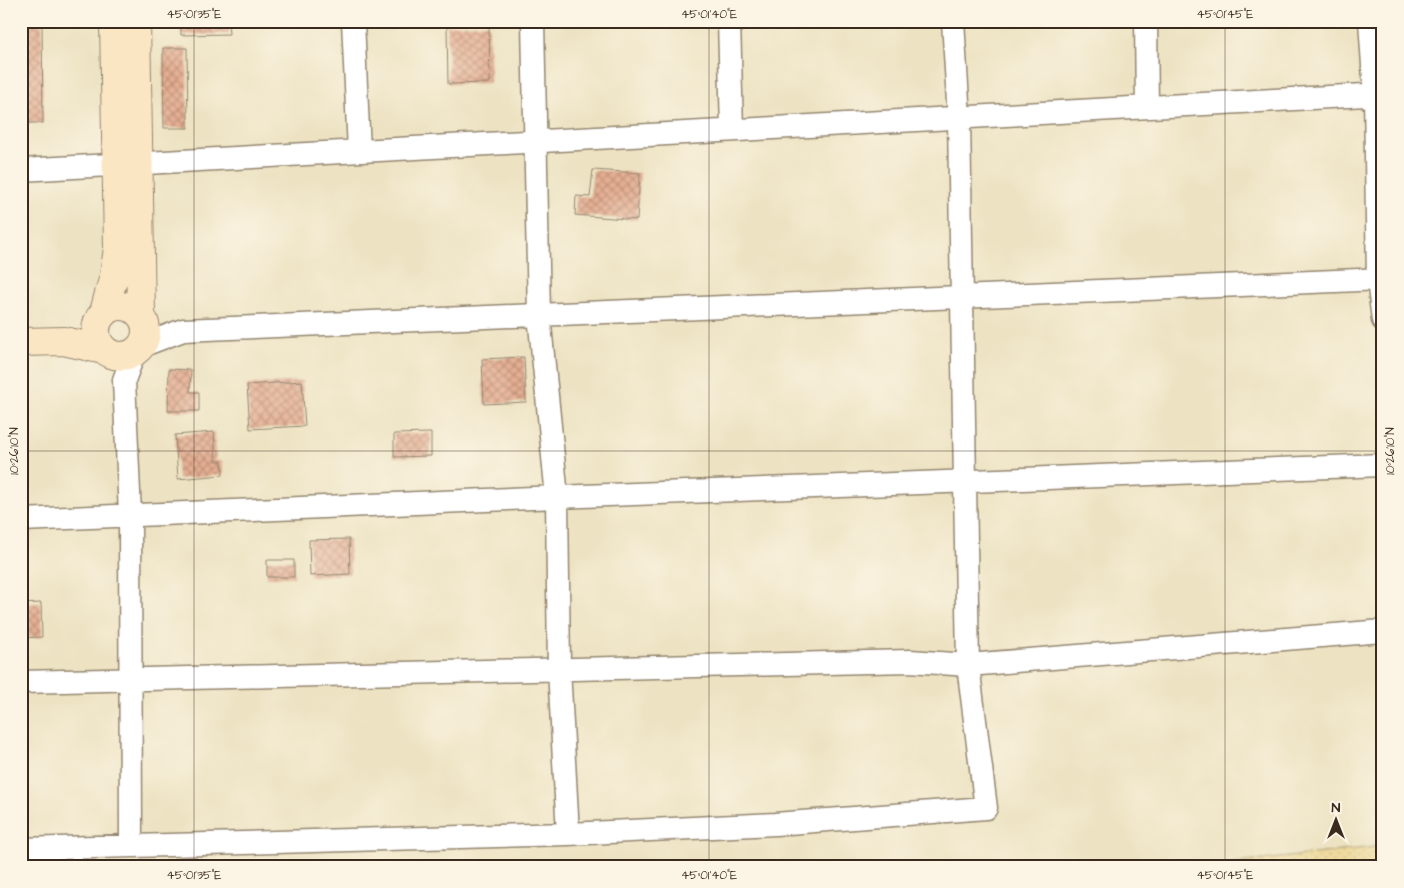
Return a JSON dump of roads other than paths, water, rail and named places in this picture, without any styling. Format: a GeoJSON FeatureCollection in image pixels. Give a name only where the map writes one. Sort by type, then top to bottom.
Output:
{"type":"FeatureCollection","features":[{"type":"Feature","properties":{"kind":"street"},"geometry":{"type":"LineString","coordinates":[[114,21],[141,316],[146,331],[123,350]]}},
{"type":"Feature","properties":{"kind":"street"},"geometry":{"type":"LineString","coordinates":[[123,350],[99,343],[96,327],[102,315],[114,276],[118,248],[128,164],[136,21]]}},
{"type":"Feature","properties":{"kind":"street"},"geometry":{"type":"LineString","coordinates":[[354,21],[359,151]]}},
{"type":"Feature","properties":{"kind":"street"},"geometry":{"type":"LineString","coordinates":[[533,21],[539,315],[556,496],[559,669],[568,834]]}},
{"type":"Feature","properties":{"kind":"street"},"geometry":{"type":"LineString","coordinates":[[729,21],[732,130]]}},
{"type":"Feature","properties":{"kind":"street"},"geometry":{"type":"LineString","coordinates":[[21,849],[568,834],[775,824],[986,808],[968,664],[959,118],[953,21]]}},
{"type":"Feature","properties":{"kind":"street"},"geometry":{"type":"LineString","coordinates":[[1146,21],[1147,107]]}},
{"type":"Feature","properties":{"kind":"street"},"geometry":{"type":"LineString","coordinates":[[1370,21],[1379,94],[1380,279],[1383,320]]}},
{"type":"Feature","properties":{"kind":"street"},"geometry":{"type":"LineString","coordinates":[[21,170],[1379,94]]}},
{"type":"Feature","properties":{"kind":"street"},"geometry":{"type":"LineString","coordinates":[[21,342],[64,341],[123,350],[184,330],[1380,279]]}},
{"type":"Feature","properties":{"kind":"street"},"geometry":{"type":"LineString","coordinates":[[64,341],[112,308],[120,306],[136,310],[141,316],[184,330]]}},
{"type":"Feature","properties":{"kind":"street"},"geometry":{"type":"LineString","coordinates":[[123,350],[130,514],[132,846]]}},
{"type":"Feature","properties":{"kind":"street"},"geometry":{"type":"LineString","coordinates":[[21,520],[556,496],[1383,465]]}},
{"type":"Feature","properties":{"kind":"street"},"geometry":{"type":"LineString","coordinates":[[21,682],[910,661],[968,664],[1383,631]]}}]}
